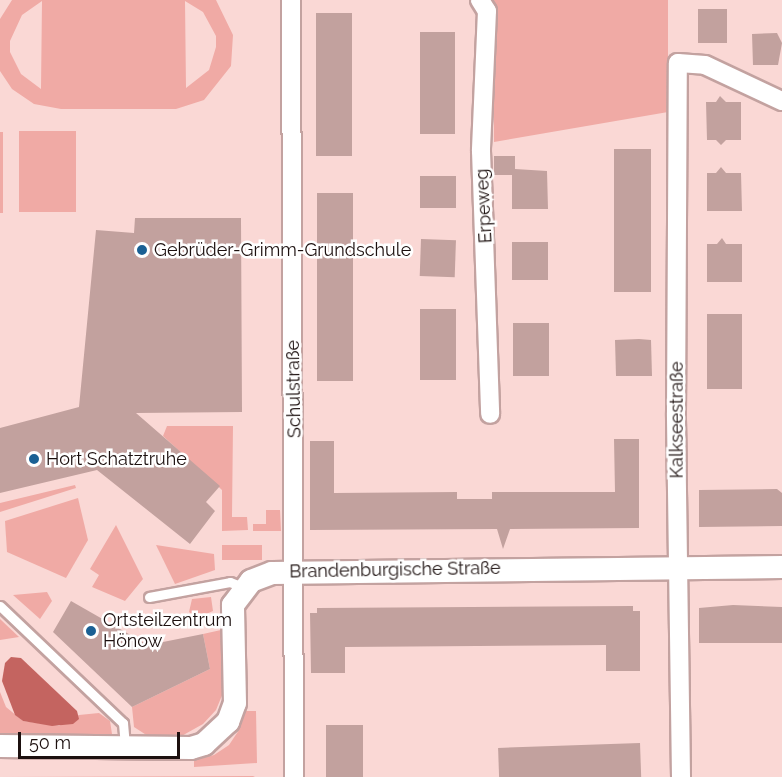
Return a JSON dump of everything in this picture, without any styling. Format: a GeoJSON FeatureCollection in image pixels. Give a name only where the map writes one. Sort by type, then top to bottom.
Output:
{"type":"FeatureCollection","features":[{"type":"Feature","properties":{"kind":"street","name":"Schulstraße"},"geometry":{"type":"LineString","coordinates":[[291,0],[294,777]]}},
{"type":"Feature","properties":{"kind":"street","name":"Erpeweg"},"geometry":{"type":"LineString","coordinates":[[480,0],[487,10],[481,151],[490,414]]}},
{"type":"Feature","properties":{"kind":"street","name":"Kalkseestraße"},"geometry":{"type":"LineString","coordinates":[[681,777],[678,567],[678,63],[705,65],[782,101]]}},
{"type":"Feature","properties":{"kind":"street","name":"Brandenburgische Straße"},"geometry":{"type":"LineString","coordinates":[[245,588],[272,573],[293,570],[782,567]]}},
{"type":"Feature","properties":{"kind":"street"},"geometry":{"type":"LineString","coordinates":[[0,746],[191,748],[210,739],[228,722],[235,703],[233,605],[245,588]]}},
{"type":"Feature","properties":{"kind":"lane"},"geometry":{"type":"LineString","coordinates":[[148,597],[230,582],[245,588]]}},
{"type":"Feature","properties":{"kind":"lane"},"geometry":{"type":"LineString","coordinates":[[0,606],[123,723],[125,748]]}},
{"type":"Feature","properties":{"kind":"shaded area"},"geometry":{"type":"Polygon","coordinates":[[[12,0],[216,0],[233,35],[231,66],[204,100],[176,109],[61,109],[34,104],[12,89],[0,71],[0,19],[12,0]],[[42,1],[22,15],[10,41],[10,52],[21,74],[41,89],[41,88],[42,1]],[[185,1],[186,88],[209,70],[216,47],[216,36],[203,12],[185,1]]]}},
{"type":"Feature","properties":{"kind":"shaded area"},"geometry":{"type":"Polygon","coordinates":[[[493,0],[668,0],[668,112],[494,142],[493,0]]]}},
{"type":"Feature","properties":{"kind":"shaded area"},"geometry":{"type":"Polygon","coordinates":[[[19,131],[76,131],[76,212],[19,212],[19,131]]]}},
{"type":"Feature","properties":{"kind":"shaded area"},"geometry":{"type":"Polygon","coordinates":[[[0,132],[3,132],[3,213],[0,213],[0,132]]]}},
{"type":"Feature","properties":{"kind":"shaded area"},"geometry":{"type":"Polygon","coordinates":[[[167,426],[233,426],[232,517],[247,517],[248,530],[222,531],[222,490],[163,436],[167,426]]]}},
{"type":"Feature","properties":{"kind":"shaded area"},"geometry":{"type":"Polygon","coordinates":[[[75,485],[76,488],[0,512],[0,503],[75,485]]]}},
{"type":"Feature","properties":{"kind":"shaded area"},"geometry":{"type":"Polygon","coordinates":[[[78,498],[88,540],[66,578],[7,552],[5,521],[78,498]]]}},
{"type":"Feature","properties":{"kind":"shaded area"},"geometry":{"type":"Polygon","coordinates":[[[266,510],[280,510],[281,531],[253,531],[253,524],[266,524],[266,510]]]}},
{"type":"Feature","properties":{"kind":"shaded area"},"geometry":{"type":"Polygon","coordinates":[[[116,525],[143,579],[125,601],[92,587],[99,575],[90,569],[116,525]]]}},
{"type":"Feature","properties":{"kind":"shaded area"},"geometry":{"type":"Polygon","coordinates":[[[156,545],[214,554],[215,570],[175,584],[156,545]]]}},
{"type":"Feature","properties":{"kind":"shaded area"},"geometry":{"type":"Polygon","coordinates":[[[222,545],[262,545],[262,560],[222,560],[222,545]]]}},
{"type":"Feature","properties":{"kind":"shaded area"},"geometry":{"type":"Polygon","coordinates":[[[47,592],[52,601],[40,619],[13,595],[47,592]]]}},
{"type":"Feature","properties":{"kind":"shaded area"},"geometry":{"type":"Polygon","coordinates":[[[211,597],[213,611],[197,618],[189,612],[192,599],[211,597]]]}},
{"type":"Feature","properties":{"kind":"shaded area"},"geometry":{"type":"Polygon","coordinates":[[[0,619],[19,637],[0,640],[0,619]]]}},
{"type":"Feature","properties":{"kind":"shaded area"},"geometry":{"type":"Polygon","coordinates":[[[221,630],[223,693],[216,710],[203,724],[178,738],[151,738],[134,727],[132,707],[210,669],[203,634],[221,630]]]}},
{"type":"Feature","properties":{"kind":"shaded area"},"geometry":{"type":"Polygon","coordinates":[[[11,657],[21,658],[77,711],[79,719],[73,724],[52,726],[23,721],[15,715],[2,681],[5,663],[11,657]]]}},
{"type":"Feature","properties":{"kind":"shaded area"},"geometry":{"type":"Polygon","coordinates":[[[0,692],[6,707],[23,721],[59,726],[79,715],[99,713],[110,721],[112,734],[108,738],[14,739],[0,734],[0,692]]]}},
{"type":"Feature","properties":{"kind":"shaded area"},"geometry":{"type":"Polygon","coordinates":[[[243,711],[256,711],[257,763],[194,767],[194,760],[214,755],[229,745],[239,730],[243,711]]]}},
{"type":"Feature","properties":{"kind":"shaded area"},"geometry":{"type":"Polygon","coordinates":[[[253,776],[255,777],[1,777],[253,776]]]}},
{"type":"Feature","properties":{"kind":"building"},"geometry":{"type":"Polygon","coordinates":[[[698,9],[727,9],[727,43],[698,43],[698,9]]]}},
{"type":"Feature","properties":{"kind":"building"},"geometry":{"type":"Polygon","coordinates":[[[316,13],[352,13],[352,156],[316,156],[316,13]]]}},
{"type":"Feature","properties":{"kind":"building"},"geometry":{"type":"Polygon","coordinates":[[[420,32],[455,32],[455,134],[420,134],[420,32]]]}},
{"type":"Feature","properties":{"kind":"building"},"geometry":{"type":"Polygon","coordinates":[[[777,33],[782,43],[778,65],[753,65],[752,34],[777,33]]]}},
{"type":"Feature","properties":{"kind":"building"},"geometry":{"type":"Polygon","coordinates":[[[720,96],[726,102],[741,102],[741,140],[726,140],[721,145],[716,140],[707,140],[706,102],[716,102],[720,96]]]}},
{"type":"Feature","properties":{"kind":"building"},"geometry":{"type":"Polygon","coordinates":[[[614,149],[651,149],[651,292],[614,292],[614,149]]]}},
{"type":"Feature","properties":{"kind":"building"},"geometry":{"type":"Polygon","coordinates":[[[494,156],[515,156],[515,169],[547,171],[548,209],[512,209],[512,175],[494,175],[494,156]]]}},
{"type":"Feature","properties":{"kind":"building"},"geometry":{"type":"Polygon","coordinates":[[[721,167],[726,173],[741,173],[742,211],[707,211],[707,173],[716,173],[721,167]]]}},
{"type":"Feature","properties":{"kind":"building"},"geometry":{"type":"Polygon","coordinates":[[[420,176],[456,176],[456,208],[420,208],[420,176]]]}},
{"type":"Feature","properties":{"kind":"building"},"geometry":{"type":"Polygon","coordinates":[[[317,193],[353,193],[353,381],[317,381],[317,193]]]}},
{"type":"Feature","properties":{"kind":"building"},"geometry":{"type":"Polygon","coordinates":[[[135,218],[241,218],[242,412],[136,413],[220,486],[206,502],[215,511],[190,544],[97,470],[0,493],[0,428],[79,407],[96,230],[134,233],[135,218]]]}},
{"type":"Feature","properties":{"kind":"building"},"geometry":{"type":"Polygon","coordinates":[[[722,238],[726,244],[742,244],[742,282],[707,282],[707,244],[717,244],[722,238]]]}},
{"type":"Feature","properties":{"kind":"building"},"geometry":{"type":"Polygon","coordinates":[[[421,239],[456,240],[455,277],[420,276],[421,239]]]}},
{"type":"Feature","properties":{"kind":"building"},"geometry":{"type":"Polygon","coordinates":[[[512,242],[548,242],[548,280],[512,280],[512,242]]]}},
{"type":"Feature","properties":{"kind":"building"},"geometry":{"type":"Polygon","coordinates":[[[420,309],[456,309],[456,380],[420,380],[420,309]]]}},
{"type":"Feature","properties":{"kind":"building"},"geometry":{"type":"Polygon","coordinates":[[[707,314],[742,314],[742,389],[707,389],[707,314]]]}},
{"type":"Feature","properties":{"kind":"building"},"geometry":{"type":"Polygon","coordinates":[[[513,323],[549,323],[549,376],[513,376],[513,323]]]}},
{"type":"Feature","properties":{"kind":"building"},"geometry":{"type":"Polygon","coordinates":[[[615,340],[651,340],[652,376],[616,376],[615,340]]]}},
{"type":"Feature","properties":{"kind":"building"},"geometry":{"type":"Polygon","coordinates":[[[614,439],[639,439],[639,528],[510,529],[503,549],[497,529],[310,530],[310,441],[334,441],[334,493],[457,492],[457,499],[492,499],[492,492],[615,492],[614,439]]]}},
{"type":"Feature","properties":{"kind":"building"},"geometry":{"type":"Polygon","coordinates":[[[777,489],[782,493],[782,526],[699,527],[699,490],[777,489]]]}},
{"type":"Feature","properties":{"kind":"building"},"geometry":{"type":"Polygon","coordinates":[[[71,601],[148,645],[203,634],[210,669],[132,707],[53,632],[71,601]]]}},
{"type":"Feature","properties":{"kind":"building"},"geometry":{"type":"Polygon","coordinates":[[[733,605],[782,607],[782,643],[699,643],[699,608],[733,605]]]}},
{"type":"Feature","properties":{"kind":"building"},"geometry":{"type":"Polygon","coordinates":[[[633,606],[633,611],[640,611],[640,671],[606,671],[606,645],[345,647],[345,673],[311,673],[310,613],[317,613],[317,608],[633,606]]]}},
{"type":"Feature","properties":{"kind":"building"},"geometry":{"type":"Polygon","coordinates":[[[326,725],[363,725],[363,777],[326,777],[326,725]]]}},
{"type":"Feature","properties":{"kind":"building"},"geometry":{"type":"Polygon","coordinates":[[[640,743],[641,777],[499,777],[498,748],[640,743]]]}},
{"type":"Feature","properties":{"kind":"place","name":"Gebrüder-Grimm-Grundschule"},"geometry":{"type":"Point","coordinates":[142,250]}},
{"type":"Feature","properties":{"kind":"place","name":"Hort Schatztruhe"},"geometry":{"type":"Point","coordinates":[34,459]}},
{"type":"Feature","properties":{"kind":"place","name":"Ortsteilzentrum Hönow"},"geometry":{"type":"Point","coordinates":[91,631]}}]}
